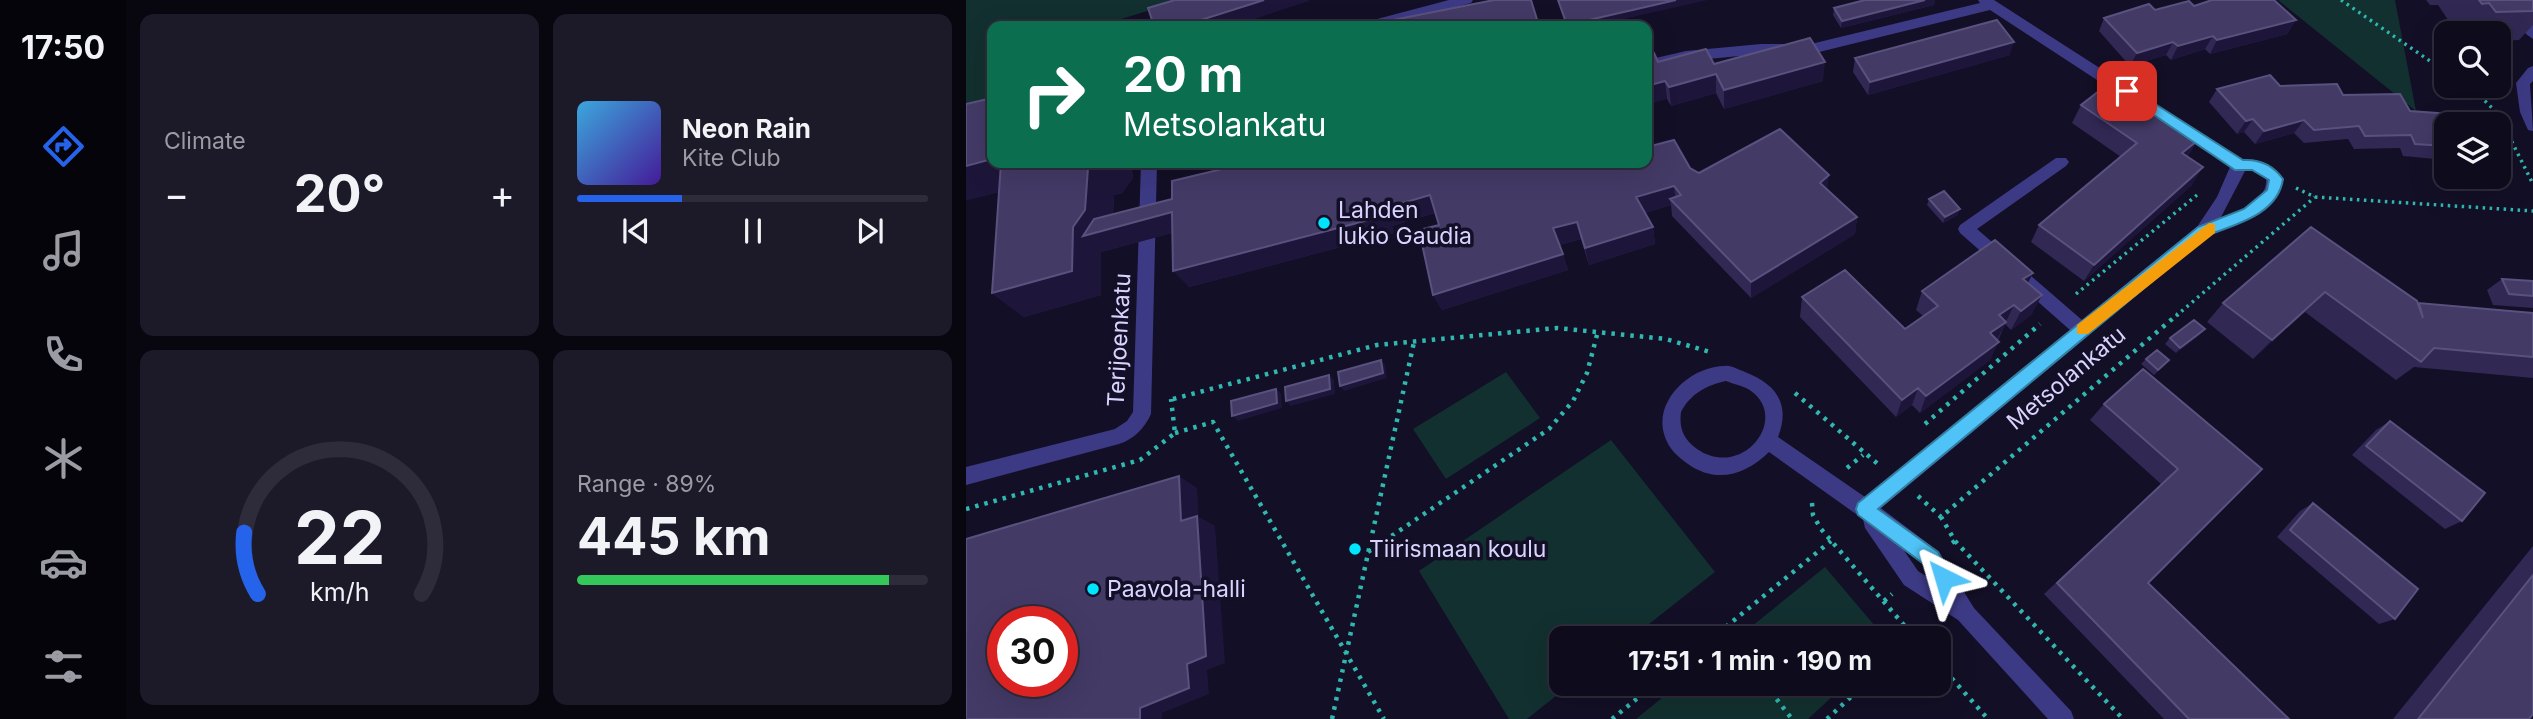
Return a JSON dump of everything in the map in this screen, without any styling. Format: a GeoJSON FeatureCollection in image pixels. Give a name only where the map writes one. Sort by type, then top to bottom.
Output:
{"type":"FeatureCollection","features":[{"type":"Feature","properties":{"kind":"street"},"geometry":{"type":"LineString","coordinates":[[1386,21],[1466,0]]}},
{"type":"Feature","properties":{"kind":"street"},"geometry":{"type":"LineString","coordinates":[[2522,0],[2533,34]]}},
{"type":"Feature","properties":{"kind":"street"},"geometry":{"type":"LineString","coordinates":[[1652,64],[1686,56],[1761,49],[1811,49],[1988,3],[2240,166]]}},
{"type":"Feature","properties":{"kind":"street"},"geometry":{"type":"LineString","coordinates":[[2533,71],[2523,83],[2526,112],[2533,126]]}},
{"type":"Feature","properties":{"kind":"street"},"geometry":{"type":"LineString","coordinates":[[2061,162],[1966,229],[2082,330]]}},
{"type":"Feature","properties":{"kind":"street","name":"Metsolankatu"},"geometry":{"type":"LineString","coordinates":[[1865,509],[2203,231],[2224,199],[2231,177],[2240,166],[2253,165],[2267,170],[2276,179],[2274,192],[2249,213],[2203,231]]}},
{"type":"Feature","properties":{"kind":"street","name":"Terijoenkatu"},"geometry":{"type":"LineString","coordinates":[[966,476],[1119,436],[1133,427],[1142,415],[1149,168]]}},
{"type":"Feature","properties":{"kind":"street"},"geometry":{"type":"LineString","coordinates":[[1726,373],[1743,376],[1758,384],[1769,397],[1775,412],[1775,428],[1769,442],[1759,454],[1745,463],[1711,466],[1695,460],[1683,450],[1674,437],[1671,422],[1673,408],[1693,383],[1726,373]]}},
{"type":"Feature","properties":{"kind":"street"},"geometry":{"type":"LineString","coordinates":[[1769,442],[1932,559],[1967,615],[2063,719]]}},
{"type":"Feature","properties":{"kind":"street"},"geometry":{"type":"LineString","coordinates":[[1865,509],[1911,578],[1967,615]]}},
{"type":"Feature","properties":{"kind":"path"},"geometry":{"type":"LineString","coordinates":[[2341,0],[2434,64]]}},
{"type":"Feature","properties":{"kind":"path"},"geometry":{"type":"LineString","coordinates":[[2482,98],[2498,114],[2533,184]]}},
{"type":"Feature","properties":{"kind":"path","name":"Metsolankatu"},"geometry":{"type":"LineString","coordinates":[[1955,541],[1941,517],[2315,197],[2533,211]]}},
{"type":"Feature","properties":{"kind":"path"},"geometry":{"type":"LineString","coordinates":[[1173,399],[1377,345],[1557,328],[1666,339],[1713,353]]}},
{"type":"Feature","properties":{"kind":"path"},"geometry":{"type":"LineString","coordinates":[[1368,552],[1549,429],[1573,401],[1582,383],[1598,331]]}},
{"type":"Feature","properties":{"kind":"path"},"geometry":{"type":"LineString","coordinates":[[1332,719],[1414,342]]}},
{"type":"Feature","properties":{"kind":"path"},"geometry":{"type":"LineString","coordinates":[[1788,388],[1819,412],[1863,455]]}},
{"type":"Feature","properties":{"kind":"path"},"geometry":{"type":"LineString","coordinates":[[1175,433],[1213,422],[1384,719]]}},
{"type":"Feature","properties":{"kind":"path"},"geometry":{"type":"LineString","coordinates":[[966,509],[1140,460]]}},
{"type":"Feature","properties":{"kind":"path"},"geometry":{"type":"LineString","coordinates":[[1727,626],[1832,541],[1905,626]]}},
{"type":"Feature","properties":{"kind":"path"},"geometry":{"type":"LineString","coordinates":[[1932,559],[1955,541],[2123,719]]}},
{"type":"Feature","properties":{"kind":"path"},"geometry":{"type":"LineString","coordinates":[[1884,601],[1911,578]]}},
{"type":"Feature","properties":{"kind":"path"},"geometry":{"type":"LineString","coordinates":[[1951,677],[1988,719]]}},
{"type":"Feature","properties":{"kind":"path"},"geometry":{"type":"LineString","coordinates":[[1612,719],[1640,696]]}},
{"type":"Feature","properties":{"kind":"path"},"geometry":{"type":"LineString","coordinates":[[1774,696],[1792,719]]}},
{"type":"Feature","properties":{"kind":"path"},"geometry":{"type":"LineString","coordinates":[[1826,719],[1852,696]]}},
{"type":"Feature","properties":{"kind":"green space"},"geometry":{"type":"Polygon","coordinates":[[[966,0],[1184,0],[1119,21],[987,21],[987,100],[966,106],[966,0]]]}},
{"type":"Feature","properties":{"kind":"green space"},"geometry":{"type":"Polygon","coordinates":[[[2278,0],[2395,0],[2416,111],[2278,0]]]}},
{"type":"Feature","properties":{"kind":"green space"},"geometry":{"type":"Polygon","coordinates":[[[1506,372],[1540,418],[1446,479],[1413,429],[1506,372]]]}},
{"type":"Feature","properties":{"kind":"green space"},"geometry":{"type":"Polygon","coordinates":[[[1611,440],[1715,572],[1646,626],[1549,626],[1549,696],[1556,696],[1527,719],[1509,719],[1419,571],[1611,440]]]}},
{"type":"Feature","properties":{"kind":"green space"},"geometry":{"type":"Polygon","coordinates":[[[1825,567],[1875,626],[1752,626],[1825,567]]]}},
{"type":"Feature","properties":{"kind":"green space"},"geometry":{"type":"Polygon","coordinates":[[[1664,696],[1833,696],[1808,719],[1636,719],[1664,696]]]}},
{"type":"Feature","properties":{"kind":"building"},"geometry":{"type":"Polygon","coordinates":[[[1175,0],[1264,0],[1198,21],[1152,21],[1148,8],[1175,0]]]}},
{"type":"Feature","properties":{"kind":"building"},"geometry":{"type":"Polygon","coordinates":[[[1494,0],[1531,0],[1537,21],[1393,21],[1494,0]]]}},
{"type":"Feature","properties":{"kind":"building"},"geometry":{"type":"Polygon","coordinates":[[[1558,0],[1676,0],[1584,21],[1566,21],[1558,0]]]}},
{"type":"Feature","properties":{"kind":"building"},"geometry":{"type":"Polygon","coordinates":[[[1865,0],[1925,0],[1842,21],[1834,8],[1865,0]]]}},
{"type":"Feature","properties":{"kind":"building"},"geometry":{"type":"Polygon","coordinates":[[[2212,0],[2274,0],[2296,20],[2217,40],[2213,36],[2178,46],[2173,42],[2137,53],[2104,18],[2149,4],[2155,10],[2189,1],[2194,6],[2212,0]]]}},
{"type":"Feature","properties":{"kind":"building"},"geometry":{"type":"Polygon","coordinates":[[[2479,0],[2533,0],[2533,11],[2496,12],[2489,3],[2482,4],[2479,0]]]}},
{"type":"Feature","properties":{"kind":"building"},"geometry":{"type":"Polygon","coordinates":[[[1997,20],[2014,42],[1870,82],[1855,58],[1997,20]]]}},
{"type":"Feature","properties":{"kind":"building"},"geometry":{"type":"Polygon","coordinates":[[[1810,38],[1825,62],[1724,90],[1716,74],[1669,87],[1665,81],[1652,85],[1652,54],[1658,62],[1706,49],[1714,64],[1810,38]]]}},
{"type":"Feature","properties":{"kind":"building"},"geometry":{"type":"Polygon","coordinates":[[[2270,75],[2280,86],[2337,84],[2343,95],[2400,94],[2410,111],[2434,113],[2434,145],[2415,144],[2411,135],[2365,136],[2359,126],[2314,130],[2304,120],[2264,131],[2253,119],[2246,121],[2217,89],[2270,75]]]}},
{"type":"Feature","properties":{"kind":"building"},"geometry":{"type":"Polygon","coordinates":[[[2108,84],[2197,141],[2182,153],[2203,167],[2094,265],[2039,225],[2137,143],[2081,105],[2108,84]]]}},
{"type":"Feature","properties":{"kind":"building"},"geometry":{"type":"Polygon","coordinates":[[[987,99],[987,160],[966,166],[966,104],[987,99]]]}},
{"type":"Feature","properties":{"kind":"building"},"geometry":{"type":"Polygon","coordinates":[[[1780,129],[1829,175],[1820,183],[1857,217],[1751,282],[1670,199],[1681,195],[1674,186],[1636,197],[1653,227],[1585,248],[1577,222],[1553,228],[1563,254],[1433,295],[1419,230],[1439,225],[1430,195],[1382,209],[1384,216],[1173,271],[1172,212],[1083,236],[1094,219],[1172,199],[1172,181],[1226,168],[1652,168],[1652,146],[1674,140],[1690,168],[1699,173],[1780,129]]]}},
{"type":"Feature","properties":{"kind":"building"},"geometry":{"type":"Polygon","coordinates":[[[1001,168],[1088,168],[1085,210],[1073,227],[1072,271],[992,293],[1001,168]]]}},
{"type":"Feature","properties":{"kind":"building"},"geometry":{"type":"Polygon","coordinates":[[[1944,191],[1960,209],[1945,217],[1929,199],[1944,191]]]}},
{"type":"Feature","properties":{"kind":"building"},"geometry":{"type":"Polygon","coordinates":[[[2311,227],[2417,301],[2423,318],[2419,303],[2533,313],[2533,357],[2434,348],[2421,362],[2325,292],[2272,340],[2223,303],[2311,227]]]}},
{"type":"Feature","properties":{"kind":"building"},"geometry":{"type":"Polygon","coordinates":[[[1995,240],[2033,273],[2023,279],[2042,295],[2021,311],[2014,305],[1999,315],[2006,322],[1990,333],[1999,342],[1926,396],[1918,388],[1902,400],[1802,297],[1845,270],[1905,329],[1938,306],[1922,291],[1995,240]]]}},
{"type":"Feature","properties":{"kind":"building"},"geometry":{"type":"Polygon","coordinates":[[[2502,279],[2533,281],[2533,296],[2509,294],[2502,279]]]}},
{"type":"Feature","properties":{"kind":"building"},"geometry":{"type":"Polygon","coordinates":[[[2194,320],[2205,329],[2180,348],[2170,338],[2194,320]]]}},
{"type":"Feature","properties":{"kind":"building"},"geometry":{"type":"Polygon","coordinates":[[[2157,350],[2169,360],[2158,370],[2146,359],[2157,350]]]}},
{"type":"Feature","properties":{"kind":"building"},"geometry":{"type":"Polygon","coordinates":[[[1381,360],[1383,373],[1340,386],[1338,372],[1381,360]]]}},
{"type":"Feature","properties":{"kind":"building"},"geometry":{"type":"Polygon","coordinates":[[[2143,369],[2262,469],[2148,583],[2289,719],[2189,719],[2057,583],[2178,469],[2104,404],[2143,369]]]}},
{"type":"Feature","properties":{"kind":"building"},"geometry":{"type":"Polygon","coordinates":[[[1329,375],[1330,389],[1286,401],[1285,387],[1329,375]]]}},
{"type":"Feature","properties":{"kind":"building"},"geometry":{"type":"Polygon","coordinates":[[[1276,389],[1277,403],[1232,416],[1231,401],[1276,389]]]}},
{"type":"Feature","properties":{"kind":"building"},"geometry":{"type":"Polygon","coordinates":[[[2390,421],[2485,493],[2462,521],[2366,446],[2390,421]]]}},
{"type":"Feature","properties":{"kind":"building","name":"Paavola-halli"},"geometry":{"type":"Polygon","coordinates":[[[1179,476],[1181,521],[1197,516],[1206,656],[1187,664],[1189,688],[1140,708],[1140,719],[966,719],[966,539],[1179,476]]]}},
{"type":"Feature","properties":{"kind":"building"},"geometry":{"type":"Polygon","coordinates":[[[2313,503],[2418,589],[2395,619],[2290,530],[2313,503]]]}},
{"type":"Feature","properties":{"kind":"building"},"geometry":{"type":"Polygon","coordinates":[[[2533,575],[2533,714],[2529,719],[2418,719],[2533,575]]]}},
{"type":"Feature","properties":{"kind":"slow traffic"},"geometry":{"type":"LineString","coordinates":[[2082,330],[2203,231],[2209,229]]}},
{"type":"Feature","properties":{"kind":"place","name":"Lahden lukio Gaudia"},"geometry":{"type":"Point","coordinates":[1324,223]}},
{"type":"Feature","properties":{"kind":"place","name":"Tiirismaan koulu"},"geometry":{"type":"Point","coordinates":[1355,549]}},
{"type":"Feature","properties":{"kind":"place","name":"Paavola-halli"},"geometry":{"type":"Point","coordinates":[1093,589]}},
{"type":"Feature","properties":{"kind":"route"},"geometry":{"type":"LineString","coordinates":[[1944,578],[1932,559],[1865,509],[2203,231],[2249,213],[2266,202],[2274,192],[2276,179],[2267,170],[2253,165],[2240,166],[2127,91]]}}]}
